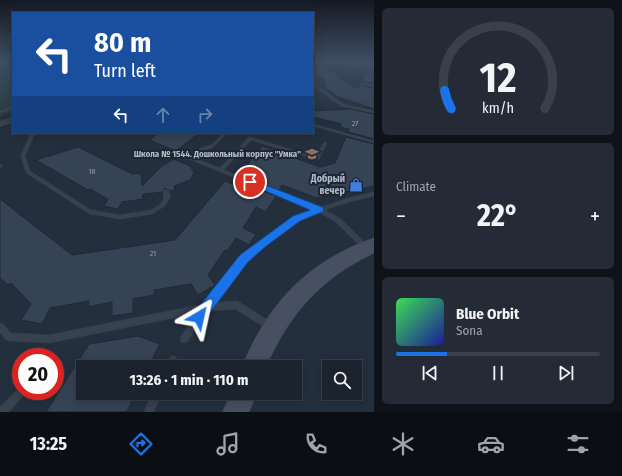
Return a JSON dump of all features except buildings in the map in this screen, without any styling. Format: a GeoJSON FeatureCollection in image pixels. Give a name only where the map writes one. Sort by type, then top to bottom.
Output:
{"type":"FeatureCollection","features":[{"type":"Feature","properties":{"kind":"main road"},"geometry":{"type":"LineString","coordinates":[[258,360],[273,329],[292,301],[312,281],[340,262],[370,246]]}},
{"type":"Feature","properties":{"kind":"main road"},"geometry":{"type":"LineString","coordinates":[[236,412],[241,400]]}},
{"type":"Feature","properties":{"kind":"street"},"geometry":{"type":"LineString","coordinates":[[0,124],[12,120]]}},
{"type":"Feature","properties":{"kind":"lane"},"geometry":{"type":"LineString","coordinates":[[364,84],[374,86]]}},
{"type":"Feature","properties":{"kind":"lane"},"geometry":{"type":"LineString","coordinates":[[314,85],[342,105],[374,112]]}},
{"type":"Feature","properties":{"kind":"lane"},"geometry":{"type":"LineString","coordinates":[[0,112],[12,108]]}},
{"type":"Feature","properties":{"kind":"lane"},"geometry":{"type":"LineString","coordinates":[[314,125],[374,142]]}},
{"type":"Feature","properties":{"kind":"lane"},"geometry":{"type":"LineString","coordinates":[[33,134],[23,156],[28,172],[90,212],[120,217],[152,212],[163,205],[167,197],[166,191]]}},
{"type":"Feature","properties":{"kind":"lane"},"geometry":{"type":"LineString","coordinates":[[225,134],[212,146],[198,151],[191,158],[319,210],[338,221],[370,246]]}},
{"type":"Feature","properties":{"kind":"lane"},"geometry":{"type":"LineString","coordinates":[[221,170],[250,138],[317,159],[325,143]]}},
{"type":"Feature","properties":{"kind":"lane"},"geometry":{"type":"LineString","coordinates":[[184,339],[206,307],[244,259],[262,244],[297,218],[348,200],[374,194]]}},
{"type":"Feature","properties":{"kind":"lane"},"geometry":{"type":"LineString","coordinates":[[0,327],[9,337],[49,339],[206,307],[236,305],[273,329]]}},
{"type":"Feature","properties":{"kind":"lane"},"geometry":{"type":"LineString","coordinates":[[2,412],[13,400]]}},
{"type":"Feature","properties":{"kind":"lane"},"geometry":{"type":"LineString","coordinates":[[149,412],[154,400]]}},
{"type":"Feature","properties":{"kind":"green space"},"geometry":{"type":"Polygon","coordinates":[[[0,80],[12,80],[12,112],[0,116],[0,80]]]}},
{"type":"Feature","properties":{"kind":"place","name":"Школа № 1544. Дошкольный корпус \"Умка\""},"geometry":{"type":"Point","coordinates":[312,154]}},
{"type":"Feature","properties":{"kind":"place","name":"Добрый вечер"},"geometry":{"type":"Point","coordinates":[356,185]}},
{"type":"Feature","properties":{"kind":"route"},"geometry":{"type":"LineString","coordinates":[[199,317],[244,259],[297,218],[319,210],[250,182]]}}]}
